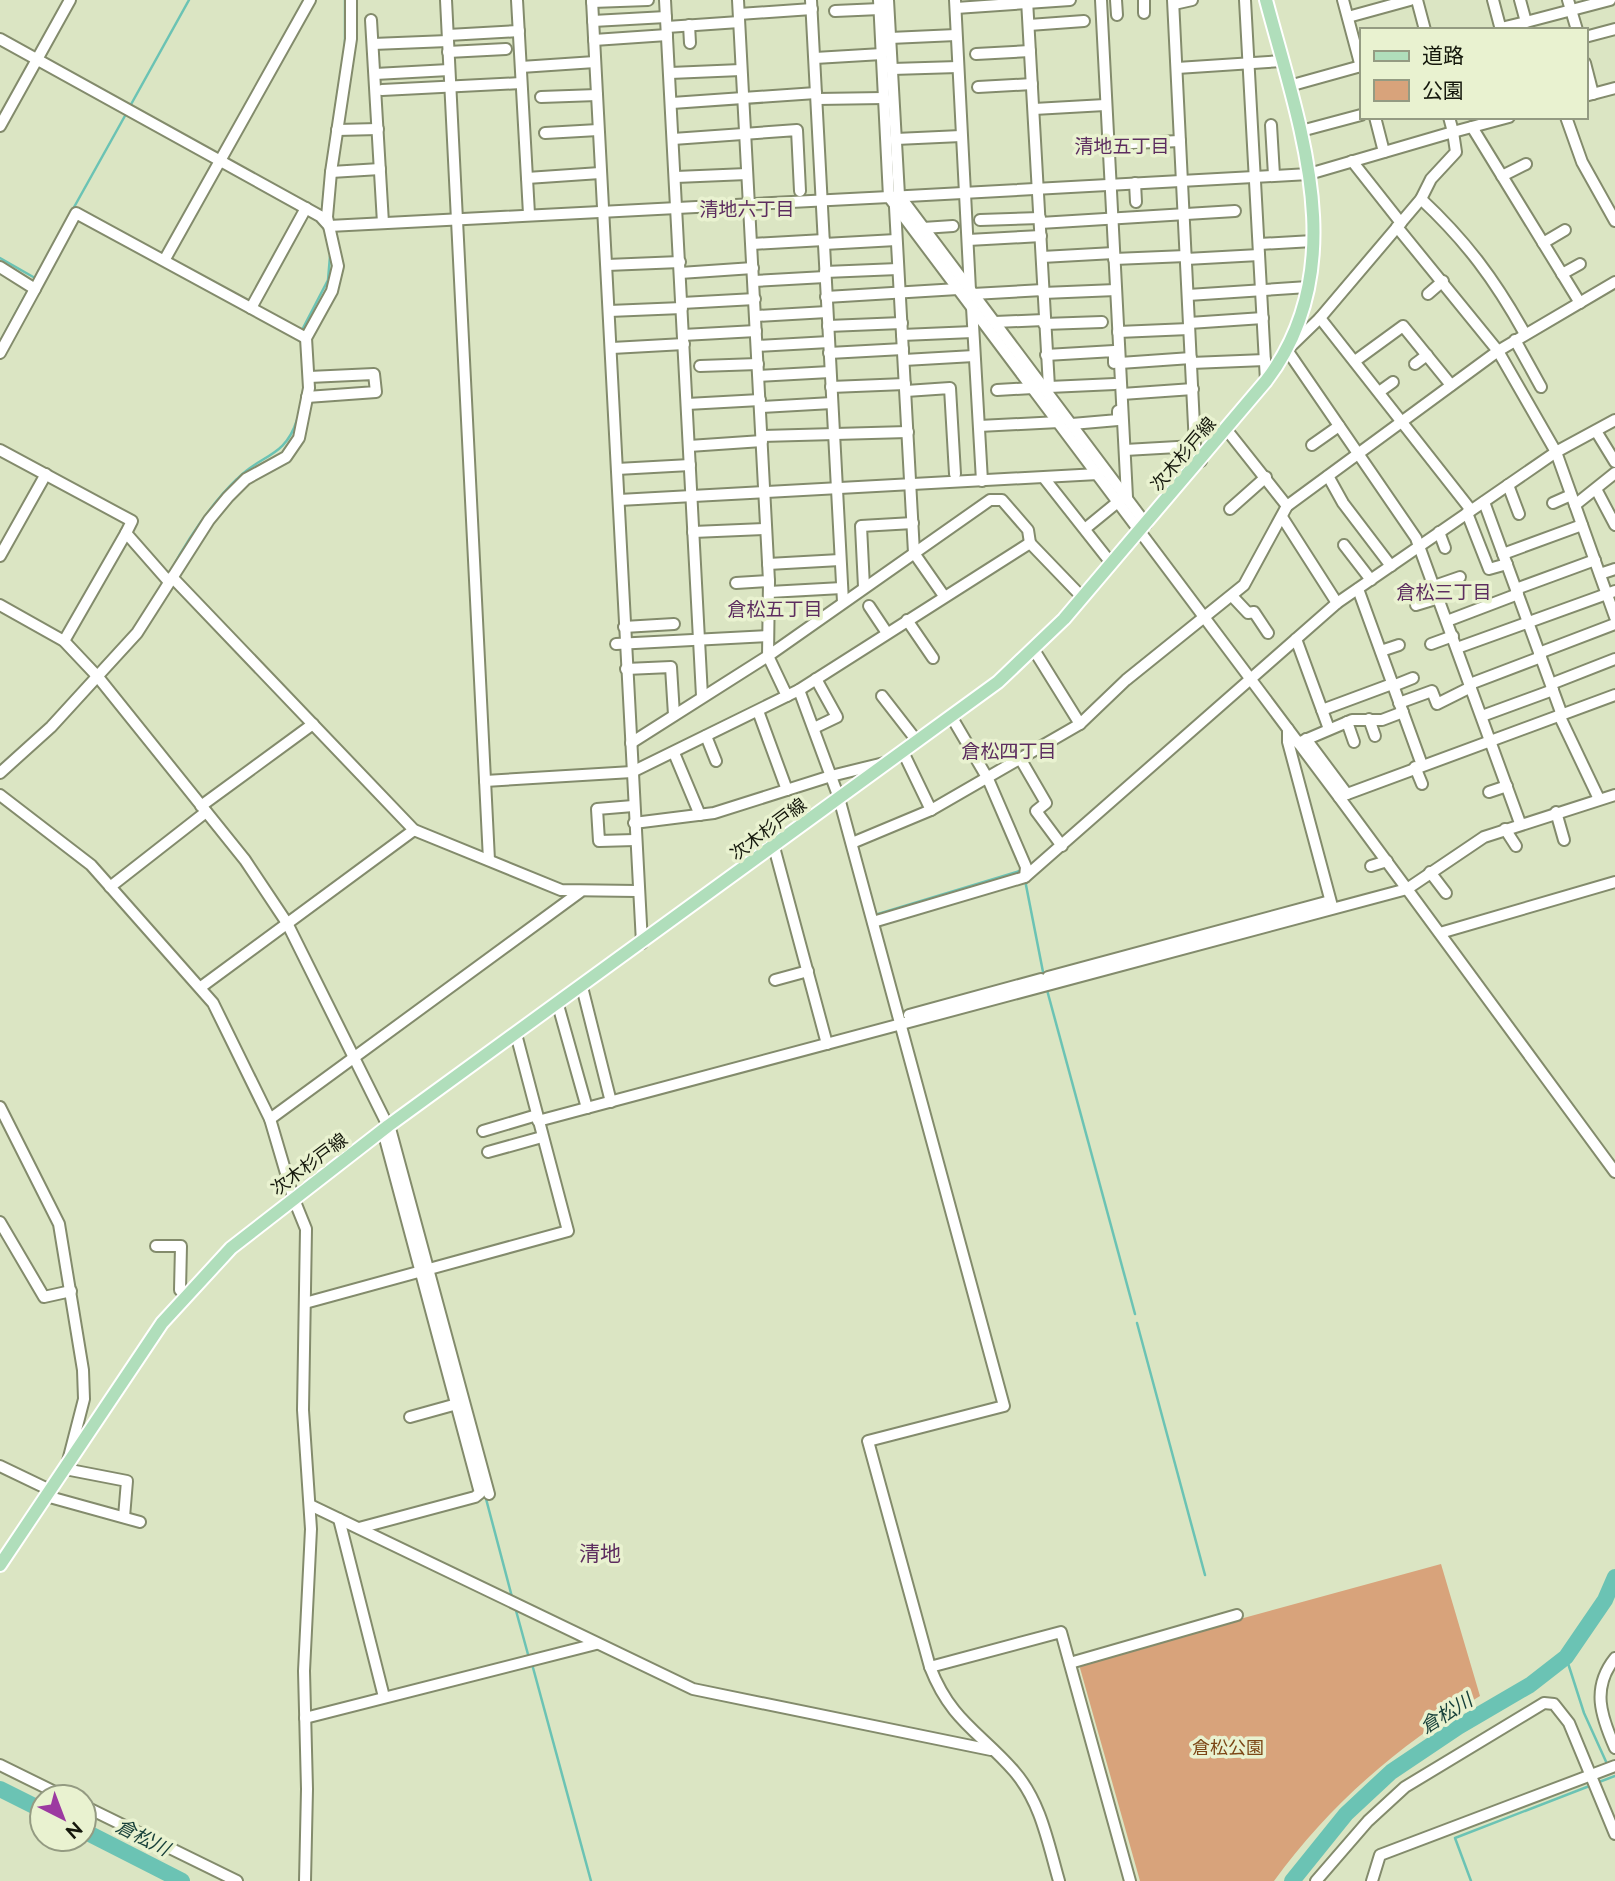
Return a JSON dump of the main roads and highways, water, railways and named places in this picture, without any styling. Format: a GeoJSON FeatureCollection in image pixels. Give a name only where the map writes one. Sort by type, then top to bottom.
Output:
{"type":"FeatureCollection","features":[{"type":"Feature","properties":{"kind":"main road","name":"次木杉戸線"},"geometry":{"type":"LineString","coordinates":[[0,1566],[4,1549],[66,1468],[163,1323],[185,1295],[231,1248],[293,1197],[385,1128],[903,752],[1034,650],[1201,461],[1266,381],[1287,350],[1300,323],[1308,287],[1313,241],[1313,198],[1301,131],[1266,0]]}},
{"type":"Feature","properties":{"kind":"waterway"},"geometry":{"type":"LineString","coordinates":[[129,108],[189,0]]}},
{"type":"Feature","properties":{"kind":"waterway"},"geometry":{"type":"LineString","coordinates":[[287,31],[304,0]]}},
{"type":"Feature","properties":{"kind":"waterway"},"geometry":{"type":"LineString","coordinates":[[345,0],[345,46]]}},
{"type":"Feature","properties":{"kind":"waterway"},"geometry":{"type":"LineString","coordinates":[[328,160],[338,90]]}},
{"type":"Feature","properties":{"kind":"waterway"},"geometry":{"type":"LineString","coordinates":[[73,209],[126,114]]}},
{"type":"Feature","properties":{"kind":"waterway"},"geometry":{"type":"LineString","coordinates":[[322,212],[324,191]]}},
{"type":"Feature","properties":{"kind":"waterway"},"geometry":{"type":"LineString","coordinates":[[302,330],[328,280],[330,256]]}},
{"type":"Feature","properties":{"kind":"waterway"},"geometry":{"type":"LineString","coordinates":[[0,258],[35,278],[39,270]]}},
{"type":"Feature","properties":{"kind":"waterway"},"geometry":{"type":"LineString","coordinates":[[0,342],[27,292]]}},
{"type":"Feature","properties":{"kind":"waterway"},"geometry":{"type":"LineString","coordinates":[[170,572],[217,500],[246,471],[279,449],[286,442],[297,420]]}},
{"type":"Feature","properties":{"kind":"waterway"},"geometry":{"type":"LineString","coordinates":[[878,914],[1023,870]]}},
{"type":"Feature","properties":{"kind":"waterway"},"geometry":{"type":"LineString","coordinates":[[1025,880],[1044,977]]}},
{"type":"Feature","properties":{"kind":"waterway"},"geometry":{"type":"LineString","coordinates":[[1047,990],[1135,1314]]}},
{"type":"Feature","properties":{"kind":"waterway"},"geometry":{"type":"LineString","coordinates":[[372,1106],[382,1125]]}},
{"type":"Feature","properties":{"kind":"waterway"},"geometry":{"type":"LineString","coordinates":[[1137,1323],[1205,1575]]}},
{"type":"Feature","properties":{"kind":"waterway"},"geometry":{"type":"LineString","coordinates":[[485,1495],[512,1597]]}},
{"type":"Feature","properties":{"kind":"waterway","name":"倉松川"},"geometry":{"type":"LineString","coordinates":[[1292,1881],[1346,1814],[1391,1772],[1458,1727],[1530,1685],[1566,1657],[1605,1600],[1615,1577]]}},
{"type":"Feature","properties":{"kind":"waterway"},"geometry":{"type":"LineString","coordinates":[[515,1607],[529,1658]]}},
{"type":"Feature","properties":{"kind":"waterway"},"geometry":{"type":"LineString","coordinates":[[1566,1657],[1584,1713],[1608,1766]]}},
{"type":"Feature","properties":{"kind":"waterway"},"geometry":{"type":"LineString","coordinates":[[532,1664],[591,1881]]}},
{"type":"Feature","properties":{"kind":"waterway"},"geometry":{"type":"LineString","coordinates":[[1599,1782],[1615,1776]]}},
{"type":"Feature","properties":{"kind":"waterway"},"geometry":{"type":"LineString","coordinates":[[1471,1881],[1455,1838],[1592,1785]]}},
{"type":"Feature","properties":{"kind":"waterway","name":"倉松川"},"geometry":{"type":"LineString","coordinates":[[0,1789],[28,1803]]}},
{"type":"Feature","properties":{"kind":"waterway","name":"倉松川"},"geometry":{"type":"LineString","coordinates":[[98,1838],[182,1881]]}},
{"type":"Feature","properties":{"kind":"district","name":"清地五丁目"},"geometry":{"type":"Point","coordinates":[1122,146]}},
{"type":"Feature","properties":{"kind":"district","name":"清地六丁目"},"geometry":{"type":"Point","coordinates":[747,209]}},
{"type":"Feature","properties":{"kind":"district","name":"倉松三丁目"},"geometry":{"type":"Point","coordinates":[1444,592]}},
{"type":"Feature","properties":{"kind":"district","name":"倉松五丁目"},"geometry":{"type":"Point","coordinates":[775,609]}},
{"type":"Feature","properties":{"kind":"district","name":"倉松四丁目"},"geometry":{"type":"Point","coordinates":[1009,751]}},
{"type":"Feature","properties":{"kind":"district","name":"清地"},"geometry":{"type":"Point","coordinates":[600,1553]}},
{"type":"Feature","properties":{"kind":"park label","name":"倉松公園"},"geometry":{"type":"Point","coordinates":[1228,1747]}}]}
